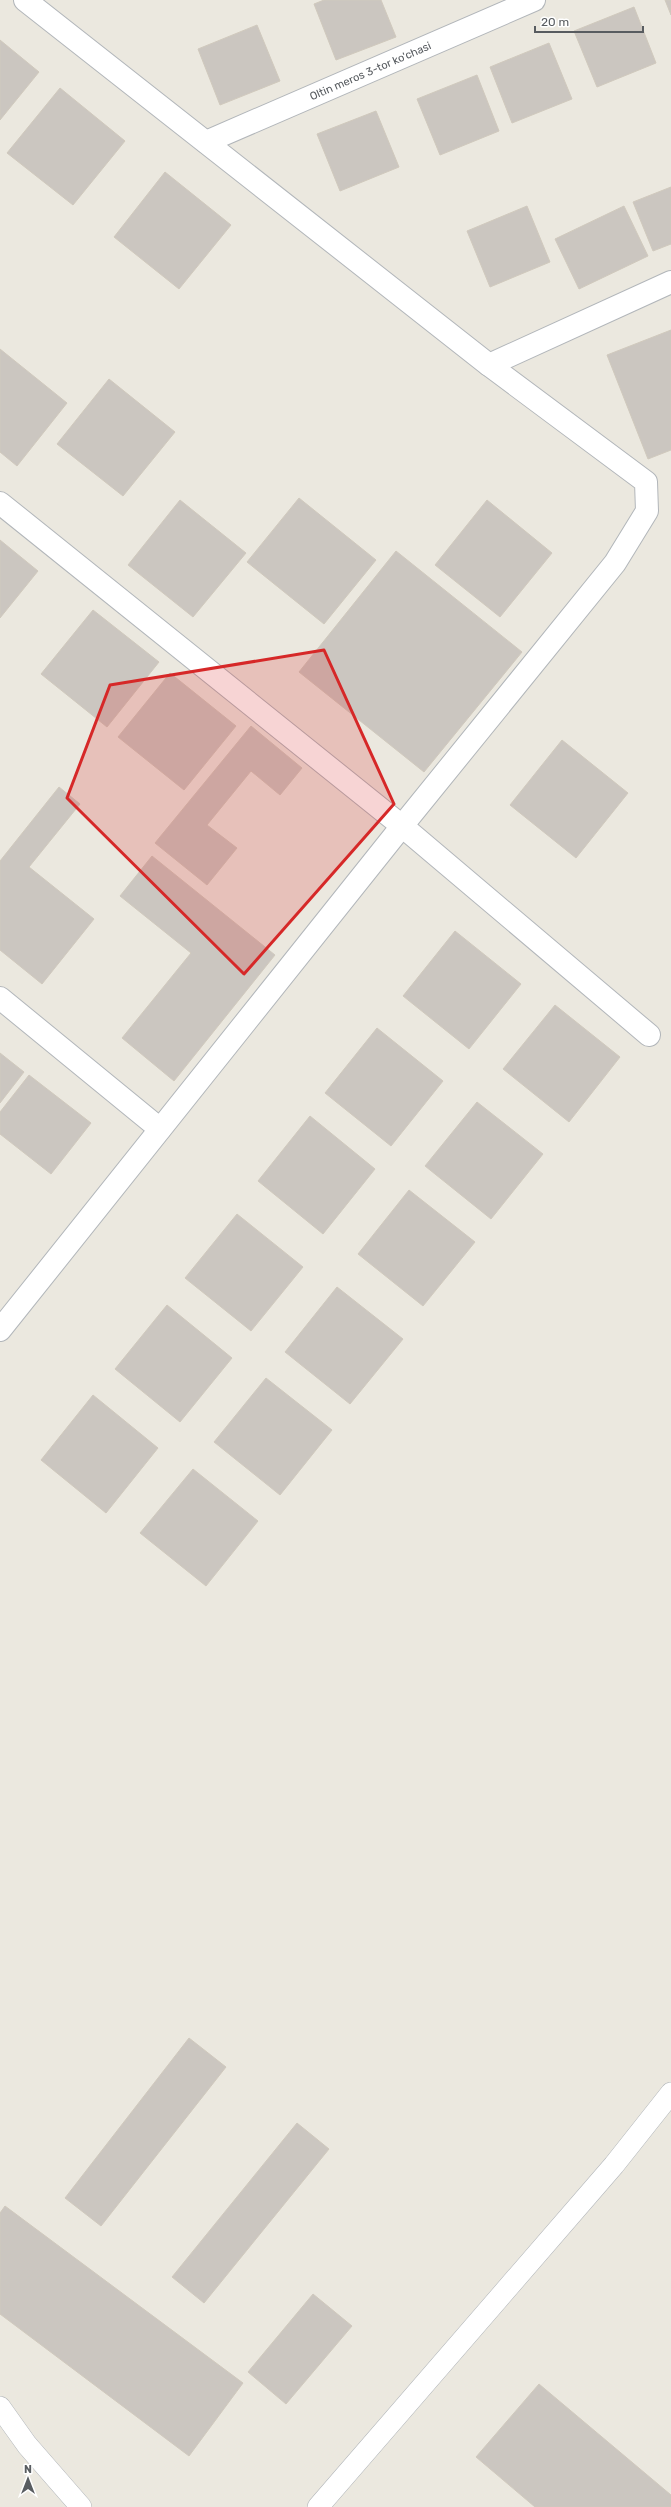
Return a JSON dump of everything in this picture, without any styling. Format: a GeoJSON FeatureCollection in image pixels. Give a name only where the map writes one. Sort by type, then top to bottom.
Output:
{"type":"FeatureCollection","features":[{"type":"Feature","properties":{"kind":"street"},"geometry":{"type":"LineString","coordinates":[[0,1330],[402,826],[615,563],[647,511],[646,482],[489,365],[25,0]]}},
{"type":"Feature","properties":{"kind":"street","name":"Oltin meros 3-tor ko'chasi"},"geometry":{"type":"LineString","coordinates":[[206,142],[534,0]]}},
{"type":"Feature","properties":{"kind":"street"},"geometry":{"type":"LineString","coordinates":[[489,365],[671,282]]}},
{"type":"Feature","properties":{"kind":"street"},"geometry":{"type":"LineString","coordinates":[[0,503],[402,826],[649,1035]]}},
{"type":"Feature","properties":{"kind":"street"},"geometry":{"type":"LineString","coordinates":[[0,998],[160,1129]]}},
{"type":"Feature","properties":{"kind":"lane"},"geometry":{"type":"LineString","coordinates":[[318,2507],[614,2166],[671,2093]]}},
{"type":"Feature","properties":{"kind":"lane"},"geometry":{"type":"LineString","coordinates":[[0,2407],[28,2445],[81,2507]]}},
{"type":"Feature","properties":{"kind":"highlighted area"},"geometry":{"type":"Polygon","coordinates":[[[324,650],[394,804],[244,974],[67,798],[110,685],[324,650]]]}},
{"type":"Feature","properties":{"kind":"building"},"geometry":{"type":"Polygon","coordinates":[[[324,0],[381,0],[396,37],[336,60],[314,4],[324,0]]]}},
{"type":"Feature","properties":{"kind":"building"},"geometry":{"type":"Polygon","coordinates":[[[665,0],[671,0],[671,15],[665,0]]]}},
{"type":"Feature","properties":{"kind":"building"},"geometry":{"type":"Polygon","coordinates":[[[634,7],[656,63],[597,87],[574,31],[634,7]]]}},
{"type":"Feature","properties":{"kind":"building"},"geometry":{"type":"Polygon","coordinates":[[[257,25],[280,81],[220,105],[198,49],[257,25]]]}},
{"type":"Feature","properties":{"kind":"building"},"geometry":{"type":"Polygon","coordinates":[[[0,40],[39,72],[0,120],[0,40]]]}},
{"type":"Feature","properties":{"kind":"building"},"geometry":{"type":"Polygon","coordinates":[[[549,43],[572,99],[512,123],[490,67],[549,43]]]}},
{"type":"Feature","properties":{"kind":"building"},"geometry":{"type":"Polygon","coordinates":[[[477,75],[499,131],[440,155],[417,99],[477,75]]]}},
{"type":"Feature","properties":{"kind":"building"},"geometry":{"type":"Polygon","coordinates":[[[60,88],[125,141],[73,205],[7,153],[60,88]]]}},
{"type":"Feature","properties":{"kind":"building"},"geometry":{"type":"Polygon","coordinates":[[[376,111],[399,167],[340,191],[317,134],[376,111]]]}},
{"type":"Feature","properties":{"kind":"building"},"geometry":{"type":"Polygon","coordinates":[[[165,172],[231,225],[179,289],[114,237],[165,172]]]}},
{"type":"Feature","properties":{"kind":"building"},"geometry":{"type":"Polygon","coordinates":[[[671,187],[671,244],[653,251],[633,202],[671,187]]]}},
{"type":"Feature","properties":{"kind":"building"},"geometry":{"type":"Polygon","coordinates":[[[527,206],[550,262],[490,287],[467,231],[527,206]]]}},
{"type":"Feature","properties":{"kind":"building"},"geometry":{"type":"Polygon","coordinates":[[[624,206],[648,256],[579,289],[555,239],[624,206]]]}},
{"type":"Feature","properties":{"kind":"building"},"geometry":{"type":"Polygon","coordinates":[[[671,330],[671,450],[648,459],[607,355],[671,330]]]}},
{"type":"Feature","properties":{"kind":"building"},"geometry":{"type":"Polygon","coordinates":[[[0,349],[67,403],[17,466],[0,452],[0,349]]]}},
{"type":"Feature","properties":{"kind":"building"},"geometry":{"type":"Polygon","coordinates":[[[109,379],[175,432],[123,496],[57,444],[109,379]]]}},
{"type":"Feature","properties":{"kind":"building"},"geometry":{"type":"Polygon","coordinates":[[[299,498],[376,560],[324,624],[247,562],[299,498]]]}},
{"type":"Feature","properties":{"kind":"building"},"geometry":{"type":"Polygon","coordinates":[[[180,500],[246,553],[193,617],[128,565],[180,500]]]}},
{"type":"Feature","properties":{"kind":"building"},"geometry":{"type":"Polygon","coordinates":[[[487,500],[552,553],[500,617],[435,565],[487,500]]]}},
{"type":"Feature","properties":{"kind":"building"},"geometry":{"type":"Polygon","coordinates":[[[0,540],[38,571],[0,618],[0,540]]]}},
{"type":"Feature","properties":{"kind":"building"},"geometry":{"type":"Polygon","coordinates":[[[396,551],[522,652],[424,772],[299,672],[396,551]]]}},
{"type":"Feature","properties":{"kind":"building"},"geometry":{"type":"Polygon","coordinates":[[[93,610],[159,662],[107,727],[41,674],[93,610]]]}},
{"type":"Feature","properties":{"kind":"building"},"geometry":{"type":"Polygon","coordinates":[[[170,673],[236,726],[184,790],[118,737],[170,673]]]}},
{"type":"Feature","properties":{"kind":"building"},"geometry":{"type":"Polygon","coordinates":[[[251,726],[302,768],[280,795],[251,771],[207,825],[237,848],[207,885],[155,843],[251,726]]]}},
{"type":"Feature","properties":{"kind":"building"},"geometry":{"type":"Polygon","coordinates":[[[562,740],[628,793],[576,858],[510,805],[562,740]]]}},
{"type":"Feature","properties":{"kind":"building"},"geometry":{"type":"Polygon","coordinates":[[[59,787],[80,804],[29,867],[94,919],[42,984],[0,950],[0,861],[59,787]]]}},
{"type":"Feature","properties":{"kind":"building"},"geometry":{"type":"Polygon","coordinates":[[[152,856],[275,955],[174,1081],[122,1038],[191,953],[120,896],[152,856]]]}},
{"type":"Feature","properties":{"kind":"building"},"geometry":{"type":"Polygon","coordinates":[[[455,931],[521,984],[469,1049],[403,996],[455,931]]]}},
{"type":"Feature","properties":{"kind":"building"},"geometry":{"type":"Polygon","coordinates":[[[555,1005],[620,1057],[569,1122],[503,1069],[555,1005]]]}},
{"type":"Feature","properties":{"kind":"building"},"geometry":{"type":"Polygon","coordinates":[[[377,1028],[443,1081],[391,1146],[325,1093],[377,1028]]]}},
{"type":"Feature","properties":{"kind":"building"},"geometry":{"type":"Polygon","coordinates":[[[0,1053],[24,1072],[0,1103],[0,1053]]]}},
{"type":"Feature","properties":{"kind":"building"},"geometry":{"type":"Polygon","coordinates":[[[29,1075],[91,1123],[51,1174],[0,1134],[0,1112],[29,1075]]]}},
{"type":"Feature","properties":{"kind":"building"},"geometry":{"type":"Polygon","coordinates":[[[477,1102],[543,1154],[491,1219],[425,1166],[477,1102]]]}},
{"type":"Feature","properties":{"kind":"building"},"geometry":{"type":"Polygon","coordinates":[[[310,1116],[375,1169],[323,1234],[258,1181],[310,1116]]]}},
{"type":"Feature","properties":{"kind":"building"},"geometry":{"type":"Polygon","coordinates":[[[409,1190],[475,1242],[423,1306],[358,1254],[409,1190]]]}},
{"type":"Feature","properties":{"kind":"building"},"geometry":{"type":"Polygon","coordinates":[[[237,1214],[303,1267],[251,1331],[185,1278],[237,1214]]]}},
{"type":"Feature","properties":{"kind":"building"},"geometry":{"type":"Polygon","coordinates":[[[337,1287],[403,1339],[350,1404],[285,1352],[337,1287]]]}},
{"type":"Feature","properties":{"kind":"building"},"geometry":{"type":"Polygon","coordinates":[[[167,1305],[232,1358],[180,1422],[115,1369],[167,1305]]]}},
{"type":"Feature","properties":{"kind":"building"},"geometry":{"type":"Polygon","coordinates":[[[266,1378],[332,1430],[280,1495],[214,1442],[266,1378]]]}},
{"type":"Feature","properties":{"kind":"building"},"geometry":{"type":"Polygon","coordinates":[[[93,1395],[158,1448],[106,1513],[41,1460],[93,1395]]]}},
{"type":"Feature","properties":{"kind":"building"},"geometry":{"type":"Polygon","coordinates":[[[193,1469],[258,1521],[206,1586],[140,1533],[193,1469]]]}},
{"type":"Feature","properties":{"kind":"building"},"geometry":{"type":"Polygon","coordinates":[[[189,2038],[226,2067],[101,2226],[65,2198],[189,2038]]]}},
{"type":"Feature","properties":{"kind":"building"},"geometry":{"type":"Polygon","coordinates":[[[297,2123],[329,2149],[204,2303],[172,2277],[297,2123]]]}},
{"type":"Feature","properties":{"kind":"building"},"geometry":{"type":"Polygon","coordinates":[[[5,2206],[243,2383],[189,2456],[0,2314],[0,2213],[5,2206]]]}},
{"type":"Feature","properties":{"kind":"building"},"geometry":{"type":"Polygon","coordinates":[[[313,2294],[352,2326],[286,2404],[248,2372],[313,2294]]]}},
{"type":"Feature","properties":{"kind":"building"},"geometry":{"type":"Polygon","coordinates":[[[539,2384],[671,2495],[671,2507],[535,2507],[476,2457],[539,2384]]]}}]}
